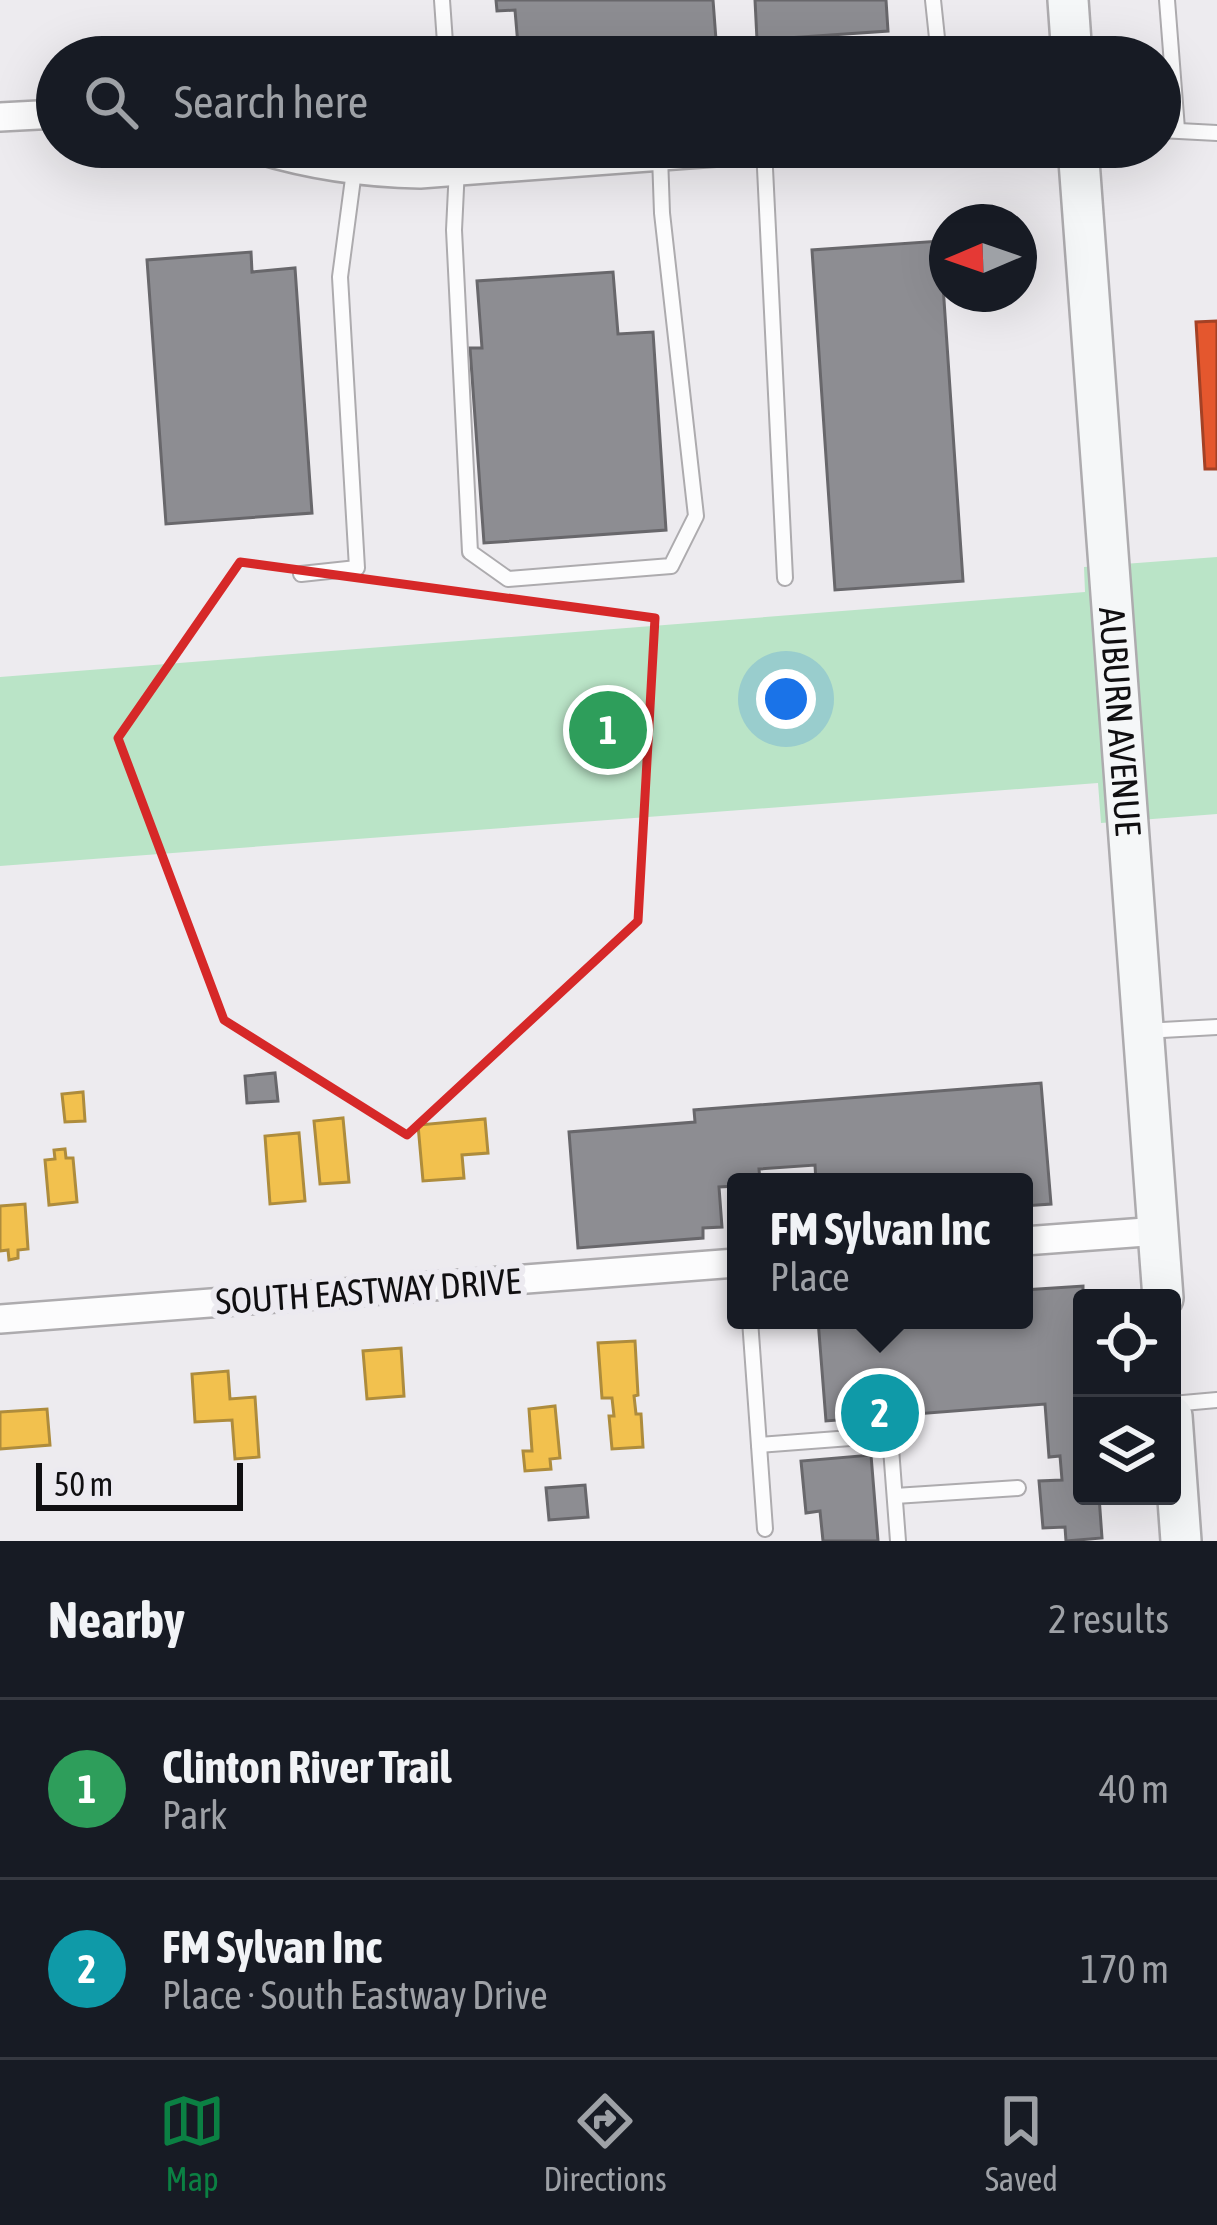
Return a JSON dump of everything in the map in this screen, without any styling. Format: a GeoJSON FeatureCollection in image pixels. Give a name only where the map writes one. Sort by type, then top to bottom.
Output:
{"type":"FeatureCollection","features":[{"type":"Feature","properties":{"kind":"main road"},"geometry":{"type":"LineString","coordinates":[[1068,0],[1071,36]]}},
{"type":"Feature","properties":{"kind":"main road","name":"AUBURN AVENUE"},"geometry":{"type":"LineString","coordinates":[[1080,168],[1162,1289]]}},
{"type":"Feature","properties":{"kind":"main road"},"geometry":{"type":"LineString","coordinates":[[1178,1505],[1181,1541]]}},
{"type":"Feature","properties":{"kind":"street"},"geometry":{"type":"LineString","coordinates":[[0,118],[36,115]]}},
{"type":"Feature","properties":{"kind":"street"},"geometry":{"type":"LineString","coordinates":[[336,168],[420,174],[436,168]]}},
{"type":"Feature","properties":{"kind":"street"},"geometry":{"type":"LineString","coordinates":[[1033,1240],[1159,1231]]}},
{"type":"Feature","properties":{"kind":"street","name":"SOUTH EASTWAY DRIVE"},"geometry":{"type":"LineString","coordinates":[[0,1319],[727,1264]]}},
{"type":"Feature","properties":{"kind":"lane"},"geometry":{"type":"LineString","coordinates":[[442,0],[445,36]]}},
{"type":"Feature","properties":{"kind":"lane"},"geometry":{"type":"LineString","coordinates":[[934,0],[937,36]]}},
{"type":"Feature","properties":{"kind":"lane"},"geometry":{"type":"LineString","coordinates":[[1167,0],[1170,36]]}},
{"type":"Feature","properties":{"kind":"lane"},"geometry":{"type":"LineString","coordinates":[[1181,130],[1217,134]]}},
{"type":"Feature","properties":{"kind":"lane"},"geometry":{"type":"LineString","coordinates":[[457,168],[454,230],[470,552],[508,579],[670,566],[696,516],[660,168]]}},
{"type":"Feature","properties":{"kind":"lane"},"geometry":{"type":"LineString","coordinates":[[765,168],[785,578]]}},
{"type":"Feature","properties":{"kind":"lane"},"geometry":{"type":"LineString","coordinates":[[301,574],[358,568],[340,277],[354,171]]}},
{"type":"Feature","properties":{"kind":"lane"},"geometry":{"type":"LineString","coordinates":[[1144,1031],[1217,1028]]}},
{"type":"Feature","properties":{"kind":"lane"},"geometry":{"type":"LineString","coordinates":[[751,1329],[765,1529]]}},
{"type":"Feature","properties":{"kind":"lane"},"geometry":{"type":"LineString","coordinates":[[1181,1403],[1217,1400]]}},
{"type":"Feature","properties":{"kind":"lane"},"geometry":{"type":"LineString","coordinates":[[759,1445],[890,1435],[898,1541]]}},
{"type":"Feature","properties":{"kind":"lane"},"geometry":{"type":"LineString","coordinates":[[895,1496],[1018,1488]]}},
{"type":"Feature","properties":{"kind":"highlighted area"},"geometry":{"type":"Polygon","coordinates":[[[240,562],[655,618],[638,921],[407,1135],[224,1020],[118,738],[240,562]]]}},
{"type":"Feature","properties":{"kind":"green space"},"geometry":{"type":"Polygon","coordinates":[[[1217,557],[1217,814],[1101,823],[1098,783],[0,866],[0,677],[1085,592],[1084,567],[1217,557]]]}},
{"type":"Feature","properties":{"kind":"building: Homes"},"geometry":{"type":"Polygon","coordinates":[[[83,1092],[85,1121],[65,1122],[62,1094],[83,1092]]]}},
{"type":"Feature","properties":{"kind":"building: Homes"},"geometry":{"type":"Polygon","coordinates":[[[343,1118],[349,1182],[320,1184],[314,1121],[343,1118]]]}},
{"type":"Feature","properties":{"kind":"building: Homes"},"geometry":{"type":"Polygon","coordinates":[[[485,1119],[488,1153],[462,1155],[464,1178],[423,1181],[418,1125],[485,1119]]]}},
{"type":"Feature","properties":{"kind":"building: Homes"},"geometry":{"type":"Polygon","coordinates":[[[299,1133],[305,1201],[270,1204],[265,1136],[299,1133]]]}},
{"type":"Feature","properties":{"kind":"building: Homes"},"geometry":{"type":"Polygon","coordinates":[[[65,1149],[66,1158],[73,1158],[77,1202],[49,1205],[45,1160],[55,1159],[54,1150],[65,1149]]]}},
{"type":"Feature","properties":{"kind":"building: Homes"},"geometry":{"type":"Polygon","coordinates":[[[25,1204],[28,1249],[18,1250],[18,1258],[9,1260],[8,1250],[0,1251],[0,1206],[25,1204]]]}},
{"type":"Feature","properties":{"kind":"building: Homes"},"geometry":{"type":"Polygon","coordinates":[[[635,1341],[638,1395],[634,1396],[636,1414],[641,1414],[643,1447],[612,1449],[612,1398],[602,1398],[598,1343],[635,1341]]]}},
{"type":"Feature","properties":{"kind":"building: Homes"},"geometry":{"type":"Polygon","coordinates":[[[401,1348],[404,1396],[367,1399],[363,1351],[401,1348]]]}},
{"type":"Feature","properties":{"kind":"building: Homes"},"geometry":{"type":"Polygon","coordinates":[[[228,1371],[230,1399],[255,1397],[259,1457],[235,1459],[232,1420],[195,1422],[192,1374],[228,1371]]]}},
{"type":"Feature","properties":{"kind":"building: Homes"},"geometry":{"type":"Polygon","coordinates":[[[555,1406],[560,1458],[550,1459],[551,1469],[525,1471],[523,1451],[532,1451],[529,1409],[555,1406]]]}},
{"type":"Feature","properties":{"kind":"building: Homes"},"geometry":{"type":"Polygon","coordinates":[[[47,1409],[50,1445],[0,1449],[0,1412],[47,1409]]]}},
{"type":"Feature","properties":{"kind":"building: Shops"},"geometry":{"type":"Polygon","coordinates":[[[1217,321],[1217,469],[1205,469],[1196,322],[1217,321]]]}},
{"type":"Feature","properties":{"kind":"building: Industry"},"geometry":{"type":"Polygon","coordinates":[[[496,0],[713,0],[716,36],[517,36],[515,10],[497,11],[496,0]]]}},
{"type":"Feature","properties":{"kind":"building: Industry"},"geometry":{"type":"Polygon","coordinates":[[[755,0],[886,0],[888,31],[757,36],[755,0]]]}},
{"type":"Feature","properties":{"kind":"building: Industry"},"geometry":{"type":"Polygon","coordinates":[[[929,242],[929,312],[945,312],[963,581],[835,590],[812,250],[929,242]]]}},
{"type":"Feature","properties":{"kind":"building: Industry"},"geometry":{"type":"Polygon","coordinates":[[[251,252],[252,272],[295,268],[312,513],[166,524],[147,260],[251,252]]]}},
{"type":"Feature","properties":{"kind":"building: Industry"},"geometry":{"type":"Polygon","coordinates":[[[613,272],[618,334],[653,332],[666,530],[484,543],[470,348],[482,348],[477,281],[613,272]]]}},
{"type":"Feature","properties":{"kind":"building: Industry"},"geometry":{"type":"Polygon","coordinates":[[[275,1073],[278,1101],[247,1103],[245,1076],[275,1073]]]}},
{"type":"Feature","properties":{"kind":"building: Industry"},"geometry":{"type":"Polygon","coordinates":[[[1041,1083],[1051,1204],[1033,1205],[1033,1173],[815,1173],[815,1165],[759,1169],[759,1173],[727,1173],[727,1187],[719,1187],[722,1227],[703,1228],[703,1238],[578,1248],[569,1132],[695,1122],[694,1110],[1041,1083]]]}},
{"type":"Feature","properties":{"kind":"building: Industry"},"geometry":{"type":"Polygon","coordinates":[[[1083,1286],[1073,1289],[1073,1505],[1100,1505],[1102,1538],[1066,1541],[1065,1527],[1043,1528],[1039,1481],[1062,1480],[1060,1456],[1049,1457],[1045,1404],[826,1421],[819,1329],[1033,1329],[1033,1289],[1083,1286]]]}},
{"type":"Feature","properties":{"kind":"building: Industry"},"geometry":{"type":"Polygon","coordinates":[[[871,1455],[878,1541],[823,1541],[820,1511],[806,1513],[801,1461],[871,1455]]]}},
{"type":"Feature","properties":{"kind":"building: Industry"},"geometry":{"type":"Polygon","coordinates":[[[585,1485],[588,1517],[549,1520],[546,1488],[585,1485]]]}},
{"type":"Feature","properties":{"kind":"place","name":"Clinton River Trail"},"geometry":{"type":"Point","coordinates":[608,730]}},
{"type":"Feature","properties":{"kind":"place","name":"FM Sylvan Inc"},"geometry":{"type":"Point","coordinates":[880,1413]}}]}
